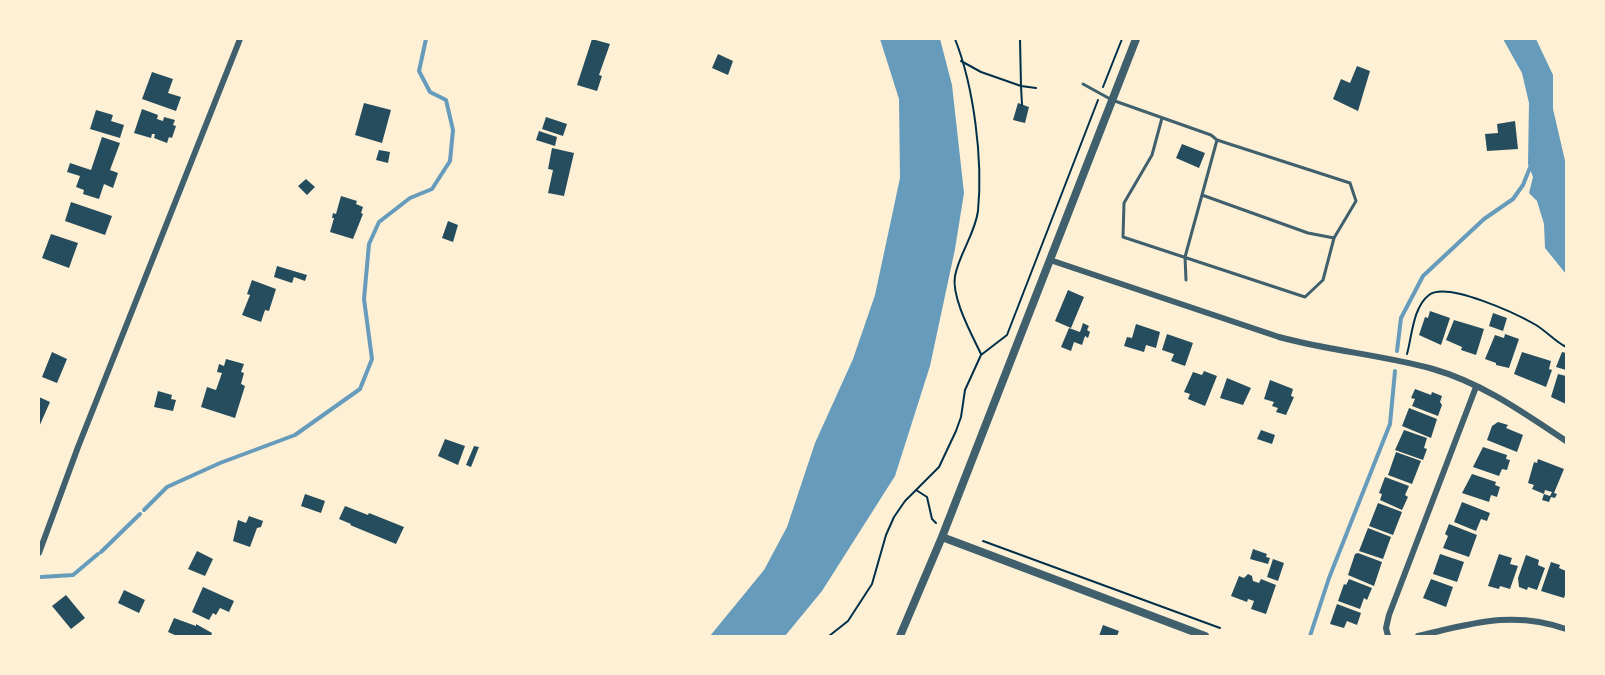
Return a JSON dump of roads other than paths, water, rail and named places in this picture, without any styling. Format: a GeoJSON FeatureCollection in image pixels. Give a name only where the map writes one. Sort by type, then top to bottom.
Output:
{"type":"FeatureCollection","features":[{"type":"Feature","properties":{"kind":"street"},"geometry":{"type":"LineString","coordinates":[[39,553],[78,447],[240,39]]}},
{"type":"Feature","properties":{"kind":"street"},"geometry":{"type":"LineString","coordinates":[[900,636],[942,537],[1136,39]]}},
{"type":"Feature","properties":{"kind":"street"},"geometry":{"type":"LineString","coordinates":[[1050,260],[1280,337],[1314,346],[1434,369],[1512,405],[1566,441]]}},
{"type":"Feature","properties":{"kind":"street"},"geometry":{"type":"LineString","coordinates":[[1388,636],[1386,628],[1389,615],[1476,387]]}},
{"type":"Feature","properties":{"kind":"street"},"geometry":{"type":"LineString","coordinates":[[942,537],[1205,636]]}},
{"type":"Feature","properties":{"kind":"street"},"geometry":{"type":"LineString","coordinates":[[1418,636],[1510,618],[1546,622],[1566,629]]}},
{"type":"Feature","properties":{"kind":"lane"},"geometry":{"type":"LineString","coordinates":[[1083,84],[1112,100],[1211,135],[1217,140],[1350,183],[1356,201],[1334,238],[1323,280],[1305,297],[1123,237],[1124,203],[1152,155],[1162,118]]}},
{"type":"Feature","properties":{"kind":"lane"},"geometry":{"type":"LineString","coordinates":[[1186,280],[1185,257],[1217,140]]}},
{"type":"Feature","properties":{"kind":"lane"},"geometry":{"type":"LineString","coordinates":[[1202,195],[1308,233],[1334,238]]}},
{"type":"Feature","properties":{"kind":"water"},"geometry":{"type":"Polygon","coordinates":[[[880,39],[940,39],[952,85],[964,193],[955,249],[930,366],[895,476],[822,591],[785,636],[710,636],[764,570],[787,527],[815,443],[853,359],[875,295],[900,178],[899,99],[880,39]]]}},
{"type":"Feature","properties":{"kind":"water"},"geometry":{"type":"Polygon","coordinates":[[[1503,39],[1536,39],[1553,75],[1553,109],[1566,165],[1566,274],[1545,248],[1544,224],[1537,201],[1529,193],[1533,177],[1528,164],[1529,103],[1522,73],[1503,39]]]}},
{"type":"Feature","properties":{"kind":"waterway"},"geometry":{"type":"LineString","coordinates":[[144,510],[167,487],[220,463],[295,435],[360,389],[372,359],[364,299],[369,244],[379,222],[410,198],[432,189],[450,161],[453,130],[446,100],[430,92],[419,71],[426,39]]}},
{"type":"Feature","properties":{"kind":"waterway"},"geometry":{"type":"LineString","coordinates":[[1397,351],[1401,318],[1423,276],[1484,219],[1513,199],[1523,185],[1531,165]]}},
{"type":"Feature","properties":{"kind":"waterway"},"geometry":{"type":"LineString","coordinates":[[1310,636],[1329,578],[1390,424],[1395,371]]}},
{"type":"Feature","properties":{"kind":"waterway"},"geometry":{"type":"LineString","coordinates":[[101,552],[140,514]]}},
{"type":"Feature","properties":{"kind":"waterway"},"geometry":{"type":"LineString","coordinates":[[41,577],[73,575],[98,554]]}}]}
